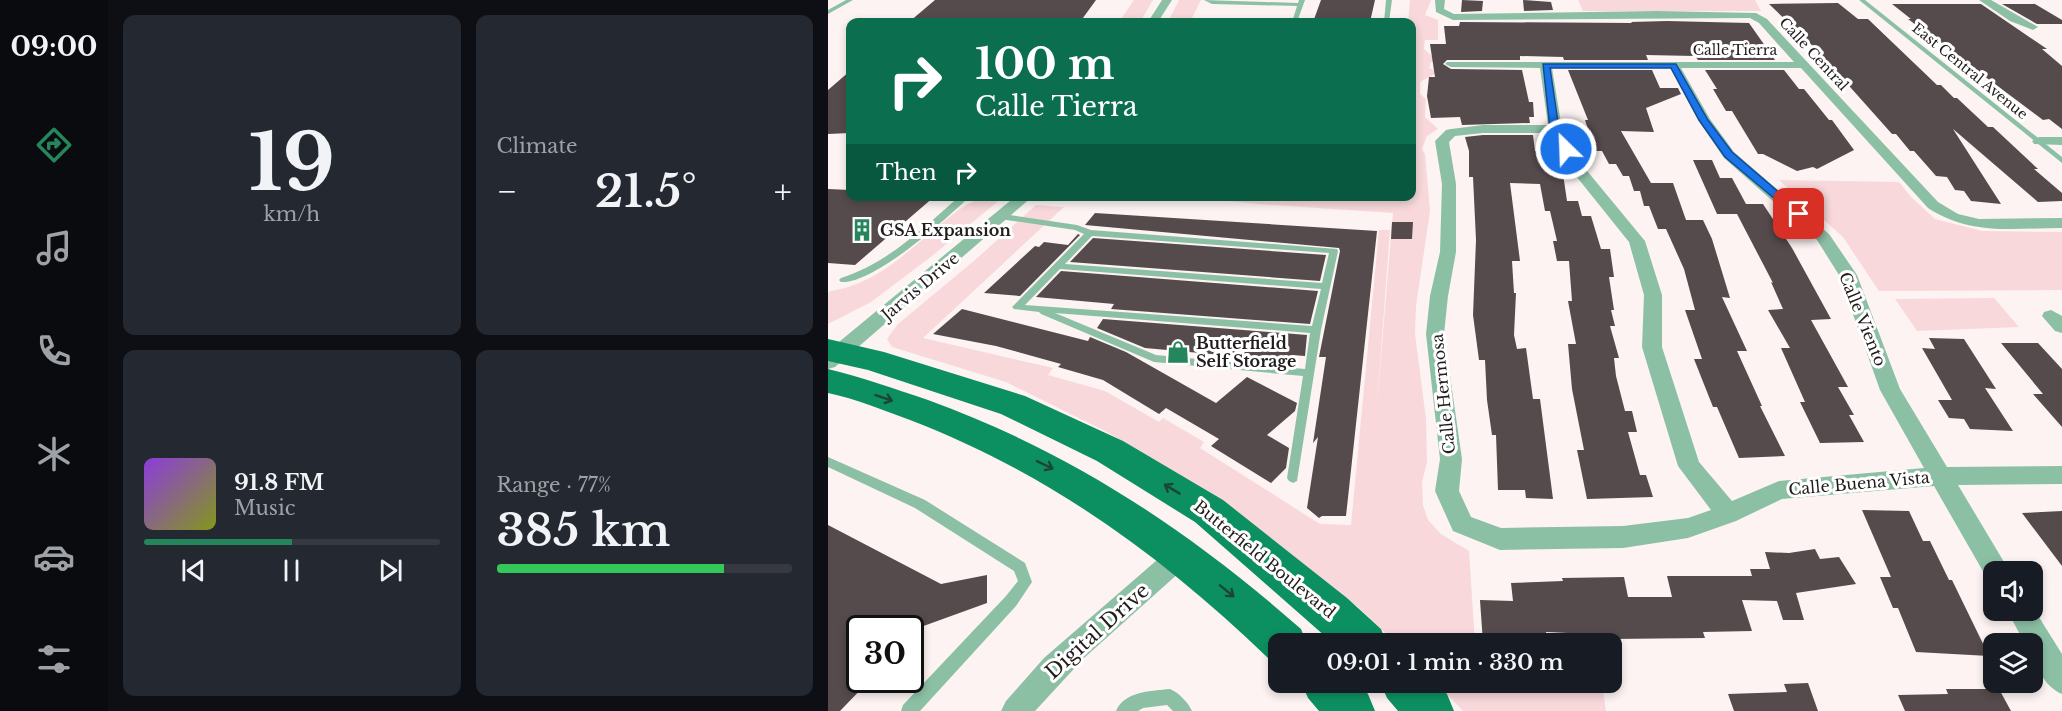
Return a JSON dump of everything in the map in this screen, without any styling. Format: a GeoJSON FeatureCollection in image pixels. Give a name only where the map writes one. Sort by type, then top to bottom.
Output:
{"type":"FeatureCollection","features":[{"type":"Feature","properties":{"kind":"main road","name":"Butterfield Boulevard"},"geometry":{"type":"LineString","coordinates":[[831,361],[873,360],[1013,405],[1110,451],[1209,511],[1323,604],[1353,633]]}},
{"type":"Feature","properties":{"kind":"main road"},"geometry":{"type":"LineString","coordinates":[[831,361],[1056,470],[1116,507],[1182,555],[1247,607],[1274,633]]}},
{"type":"Feature","properties":{"kind":"main road"},"geometry":{"type":"LineString","coordinates":[[1334,693],[1351,711]]}},
{"type":"Feature","properties":{"kind":"main road"},"geometry":{"type":"LineString","coordinates":[[1413,693],[1430,711]]}},
{"type":"Feature","properties":{"kind":"street"},"geometry":{"type":"LineString","coordinates":[[1156,18],[1167,0]]}},
{"type":"Feature","properties":{"kind":"street","name":"Calle Central"},"geometry":{"type":"LineString","coordinates":[[1440,0],[1439,10],[1453,17],[1572,12],[1752,15],[1763,21],[1933,205],[1952,217],[1979,224],[2062,224]]}},
{"type":"Feature","properties":{"kind":"street"},"geometry":{"type":"LineString","coordinates":[[1984,0],[2014,19],[2033,27]]}},
{"type":"Feature","properties":{"kind":"street","name":"Calle Tierra"},"geometry":{"type":"LineString","coordinates":[[1451,64],[1804,65]]}},
{"type":"Feature","properties":{"kind":"street","name":"Calle Viento"},"geometry":{"type":"LineString","coordinates":[[1674,65],[1704,120],[1729,154],[1823,237],[1848,275],[1890,390],[1990,561]]}},
{"type":"Feature","properties":{"kind":"street"},"geometry":{"type":"LineString","coordinates":[[1546,66],[1554,129],[1577,168],[1637,241],[1653,295],[1652,347],[1689,466],[1728,514]]}},
{"type":"Feature","properties":{"kind":"street","name":"Calle Hermosa"},"geometry":{"type":"LineString","coordinates":[[1554,129],[1483,129],[1451,133],[1442,141],[1449,184],[1448,252],[1439,296],[1435,334],[1451,459],[1447,491],[1462,524],[1500,539],[1623,537],[1688,528],[1728,514]]}},
{"type":"Feature","properties":{"kind":"street"},"geometry":{"type":"LineString","coordinates":[[2039,141],[2062,141]]}},
{"type":"Feature","properties":{"kind":"street","name":"Jarvis Drive"},"geometry":{"type":"LineString","coordinates":[[831,361],[1021,201]]}},
{"type":"Feature","properties":{"kind":"street","name":"Calle Buena Vista"},"geometry":{"type":"LineString","coordinates":[[1728,514],[1779,490],[1939,476],[2062,475]]}},
{"type":"Feature","properties":{"kind":"street","name":"Digital Drive"},"geometry":{"type":"LineString","coordinates":[[1016,711],[1033,689],[1082,642],[1147,588],[1182,555]]}},
{"type":"Feature","properties":{"kind":"street"},"geometry":{"type":"LineString","coordinates":[[2027,621],[2062,680]]}},
{"type":"Feature","properties":{"kind":"lane"},"geometry":{"type":"LineString","coordinates":[[828,12],[850,0]]}},
{"type":"Feature","properties":{"kind":"lane"},"geometry":{"type":"LineString","coordinates":[[1207,0],[1212,2],[1301,3],[1296,18]]}},
{"type":"Feature","properties":{"kind":"lane"},"geometry":{"type":"LineString","coordinates":[[1387,18],[1389,0]]}},
{"type":"Feature","properties":{"kind":"lane","name":"East Central Avenue"},"geometry":{"type":"LineString","coordinates":[[1862,0],[2062,161]]}},
{"type":"Feature","properties":{"kind":"lane"},"geometry":{"type":"LineString","coordinates":[[844,280],[860,277],[882,263],[960,201]]}},
{"type":"Feature","properties":{"kind":"lane"},"geometry":{"type":"LineString","coordinates":[[1004,217],[1090,232],[1334,251],[1316,330],[1293,478]]}},
{"type":"Feature","properties":{"kind":"lane"},"geometry":{"type":"LineString","coordinates":[[1090,232],[1017,307],[1316,330]]}},
{"type":"Feature","properties":{"kind":"lane"},"geometry":{"type":"LineString","coordinates":[[1057,266],[1326,286]]}},
{"type":"Feature","properties":{"kind":"lane"},"geometry":{"type":"LineString","coordinates":[[1036,308],[1154,358],[1309,373]]}},
{"type":"Feature","properties":{"kind":"lane"},"geometry":{"type":"LineString","coordinates":[[828,462],[930,510],[1020,567],[1025,582],[1011,601],[909,711]]}},
{"type":"Feature","properties":{"kind":"lane"},"geometry":{"type":"LineString","coordinates":[[1124,711],[1140,700],[1170,697],[1184,711]]}},
{"type":"Feature","properties":{"kind":"shaded area"},"geometry":{"type":"Polygon","coordinates":[[[1134,0],[1153,0],[1142,18],[1122,18],[1134,0]]]}},
{"type":"Feature","properties":{"kind":"shaded area"},"geometry":{"type":"Polygon","coordinates":[[[1179,0],[1201,0],[1192,18],[1170,18],[1179,0]]]}},
{"type":"Feature","properties":{"kind":"shaded area"},"geometry":{"type":"Polygon","coordinates":[[[1410,0],[1431,0],[1425,15],[1438,20],[1438,40],[1425,40],[1424,49],[1436,60],[1431,62],[1429,68],[1438,72],[1420,82],[1420,94],[1426,99],[1425,117],[1438,129],[1427,136],[1422,149],[1425,154],[1430,211],[1416,306],[1415,334],[1426,419],[1427,462],[1422,482],[1423,505],[1428,520],[1441,534],[1469,551],[1474,633],[1385,633],[1358,607],[1219,499],[1107,432],[1006,382],[892,347],[887,339],[898,324],[975,260],[1036,205],[1064,207],[923,338],[1053,368],[1048,375],[1105,391],[1159,422],[1163,418],[1204,442],[1200,448],[1320,524],[1351,525],[1379,230],[1390,230],[1376,417],[1393,213],[1230,201],[1416,201],[1416,18],[1408,18],[1410,0]]]}},
{"type":"Feature","properties":{"kind":"shaded area"},"geometry":{"type":"Polygon","coordinates":[[[1578,0],[1755,0],[1761,11],[1583,11],[1578,0]]]}},
{"type":"Feature","properties":{"kind":"shaded area"},"geometry":{"type":"Polygon","coordinates":[[[1779,180],[1899,182],[1911,197],[1935,219],[1982,231],[2062,232],[2062,290],[1879,291],[1843,237],[1779,180]]]}},
{"type":"Feature","properties":{"kind":"shaded area"},"geometry":{"type":"Polygon","coordinates":[[[974,201],[998,201],[932,256],[871,302],[828,324],[828,293],[830,291],[846,288],[876,275],[974,201]]]}},
{"type":"Feature","properties":{"kind":"shaded area"},"geometry":{"type":"Polygon","coordinates":[[[1994,298],[2019,327],[1917,331],[1895,299],[1994,298]]]}},
{"type":"Feature","properties":{"kind":"shaded area"},"geometry":{"type":"Polygon","coordinates":[[[1446,693],[1603,693],[1606,711],[1463,711],[1446,693]]]}},
{"type":"Feature","properties":{"kind":"building"},"geometry":{"type":"Polygon","coordinates":[[[935,0],[1096,0],[1083,18],[914,18],[935,0]]]}},
{"type":"Feature","properties":{"kind":"building"},"geometry":{"type":"Polygon","coordinates":[[[1321,0],[1375,0],[1371,18],[1314,18],[1321,0]]]}},
{"type":"Feature","properties":{"kind":"building"},"geometry":{"type":"Polygon","coordinates":[[[1462,0],[1483,1],[1482,11],[1461,12],[1462,0]]]}},
{"type":"Feature","properties":{"kind":"building"},"geometry":{"type":"Polygon","coordinates":[[[1523,0],[1551,2],[1553,10],[1524,11],[1523,0]]]}},
{"type":"Feature","properties":{"kind":"building"},"geometry":{"type":"Polygon","coordinates":[[[1838,3],[1858,19],[1868,19],[1937,85],[1941,85],[1954,98],[1957,98],[1988,127],[1993,127],[2038,169],[2034,169],[2062,193],[2062,201],[2038,202],[1953,129],[2001,204],[1971,201],[1964,191],[1955,190],[1947,177],[1936,176],[1914,151],[1910,151],[1896,134],[1892,134],[1818,51],[1769,4],[1838,3]]]}},
{"type":"Feature","properties":{"kind":"building"},"geometry":{"type":"Polygon","coordinates":[[[1892,4],[1981,4],[2047,49],[2042,49],[2062,66],[2062,129],[2049,119],[2043,120],[1908,19],[1911,19],[1892,4]]]}},
{"type":"Feature","properties":{"kind":"building"},"geometry":{"type":"Polygon","coordinates":[[[2002,4],[2035,4],[2062,20],[2062,24],[2037,24],[2002,4]]]}},
{"type":"Feature","properties":{"kind":"building"},"geometry":{"type":"Polygon","coordinates":[[[1667,21],[1749,23],[1775,60],[1698,60],[1695,56],[1646,55],[1648,60],[1564,60],[1563,57],[1520,56],[1520,60],[1447,60],[1443,64],[1451,69],[1522,70],[1529,102],[1533,102],[1534,117],[1529,117],[1530,123],[1462,125],[1460,117],[1431,118],[1427,96],[1429,77],[1435,77],[1430,44],[1446,44],[1444,26],[1459,26],[1460,22],[1632,23],[1667,21]]]}},
{"type":"Feature","properties":{"kind":"building"},"geometry":{"type":"Polygon","coordinates":[[[1568,70],[1652,70],[1660,88],[1678,88],[1681,94],[1646,108],[1654,132],[1621,131],[1651,183],[1673,183],[1686,220],[1703,220],[1712,239],[1730,298],[1722,297],[1747,351],[1737,351],[1762,406],[1760,406],[1785,456],[1739,458],[1717,407],[1713,407],[1694,359],[1702,359],[1685,310],[1695,310],[1684,269],[1666,229],[1658,229],[1649,206],[1644,206],[1640,191],[1634,191],[1629,176],[1623,176],[1616,164],[1609,164],[1602,151],[1595,151],[1585,120],[1588,120],[1568,70]]]}},
{"type":"Feature","properties":{"kind":"building"},"geometry":{"type":"Polygon","coordinates":[[[1705,70],[1784,70],[1799,89],[1804,89],[1829,120],[1832,120],[1854,150],[1817,169],[1813,167],[1797,171],[1763,154],[1758,154],[1732,111],[1726,111],[1713,89],[1717,89],[1705,70]]]}},
{"type":"Feature","properties":{"kind":"building"},"geometry":{"type":"Polygon","coordinates":[[[846,74],[846,133],[828,134],[828,90],[846,74]]]}},
{"type":"Feature","properties":{"kind":"building"},"geometry":{"type":"Polygon","coordinates":[[[1533,135],[1535,151],[1544,151],[1548,173],[1563,174],[1567,201],[1578,201],[1582,216],[1591,216],[1601,249],[1610,249],[1614,277],[1609,277],[1614,310],[1611,310],[1615,326],[1610,326],[1619,358],[1614,358],[1616,376],[1625,411],[1632,411],[1637,432],[1628,432],[1640,475],[1646,475],[1653,497],[1587,499],[1577,450],[1584,450],[1572,389],[1568,344],[1576,344],[1568,301],[1572,301],[1569,261],[1557,261],[1553,241],[1557,241],[1550,211],[1545,211],[1540,184],[1510,183],[1520,261],[1512,261],[1514,293],[1516,293],[1514,335],[1517,349],[1526,348],[1533,399],[1540,399],[1553,499],[1526,498],[1525,490],[1498,490],[1496,435],[1492,435],[1485,360],[1479,360],[1473,315],[1476,240],[1473,177],[1469,177],[1469,151],[1465,137],[1533,135]]]}},
{"type":"Feature","properties":{"kind":"building"},"geometry":{"type":"Polygon","coordinates":[[[1693,160],[1712,160],[1720,178],[1732,178],[1746,204],[1763,204],[1792,248],[1831,319],[1811,320],[1848,387],[1838,387],[1854,415],[1849,415],[1864,442],[1820,443],[1800,402],[1805,402],[1781,348],[1790,348],[1768,310],[1783,309],[1771,282],[1773,283],[1737,214],[1717,214],[1693,160]]]}},
{"type":"Feature","properties":{"kind":"building","name":"GSA Expansion"},"geometry":{"type":"Polygon","coordinates":[[[828,189],[846,190],[846,201],[929,201],[855,265],[828,263],[828,189]]]}},
{"type":"Feature","properties":{"kind":"building"},"geometry":{"type":"Polygon","coordinates":[[[1095,213],[1377,231],[1346,516],[1319,518],[1307,508],[1318,437],[1313,443],[1326,357],[1319,357],[1339,248],[1085,225],[1095,213]]]}},
{"type":"Feature","properties":{"kind":"building"},"geometry":{"type":"Polygon","coordinates":[[[1392,222],[1413,222],[1412,239],[1391,239],[1392,222]]]}},
{"type":"Feature","properties":{"kind":"building"},"geometry":{"type":"Polygon","coordinates":[[[1078,234],[1080,235],[1020,296],[984,293],[1035,246],[1039,247],[1044,242],[1068,245],[1078,234]]]}},
{"type":"Feature","properties":{"kind":"building"},"geometry":{"type":"Polygon","coordinates":[[[1093,238],[1326,255],[1320,281],[1070,262],[1093,238]]]}},
{"type":"Feature","properties":{"kind":"building"},"geometry":{"type":"Polygon","coordinates":[[[1061,271],[1318,291],[1310,324],[1111,309],[1114,304],[1036,297],[1061,271]]]}},
{"type":"Feature","properties":{"kind":"building"},"geometry":{"type":"Polygon","coordinates":[[[962,309],[1088,341],[1090,337],[1126,352],[1216,403],[1247,377],[1297,403],[1295,411],[1267,435],[1289,448],[1286,468],[1271,483],[1211,446],[1219,439],[1166,408],[1159,414],[1103,380],[1058,367],[1061,364],[996,346],[933,334],[962,309]]]}},
{"type":"Feature","properties":{"kind":"building"},"geometry":{"type":"Polygon","coordinates":[[[1103,319],[1307,335],[1305,356],[1292,355],[1290,361],[1145,348],[1097,328],[1103,319]]]}},
{"type":"Feature","properties":{"kind":"building"},"geometry":{"type":"Polygon","coordinates":[[[1929,338],[1964,339],[1996,389],[1985,388],[2013,431],[1970,429],[1964,419],[1949,418],[1938,400],[1952,400],[1922,348],[1935,349],[1929,338]]]}},
{"type":"Feature","properties":{"kind":"building"},"geometry":{"type":"Polygon","coordinates":[[[2001,343],[2038,343],[2062,369],[2062,427],[2033,394],[2043,394],[2001,343]]]}},
{"type":"Feature","properties":{"kind":"building"},"geometry":{"type":"Polygon","coordinates":[[[1862,510],[1909,511],[1923,541],[1930,541],[1949,580],[1952,580],[1983,644],[1983,656],[1916,652],[1898,608],[1893,608],[1880,577],[1891,577],[1862,510]]]}},
{"type":"Feature","properties":{"kind":"building"},"geometry":{"type":"Polygon","coordinates":[[[2062,511],[2062,566],[2022,513],[2062,511]]]}},
{"type":"Feature","properties":{"kind":"building"},"geometry":{"type":"Polygon","coordinates":[[[828,525],[941,584],[987,575],[987,603],[924,626],[924,615],[846,615],[846,693],[857,693],[840,711],[828,711],[828,525]]]}},
{"type":"Feature","properties":{"kind":"building"},"geometry":{"type":"Polygon","coordinates":[[[1815,549],[1820,559],[1839,557],[1856,584],[1796,593],[1804,620],[1783,620],[1777,601],[1742,600],[1752,631],[1703,632],[1705,638],[1622,639],[1622,633],[1482,633],[1480,600],[1513,601],[1511,583],[1563,581],[1562,578],[1624,577],[1628,597],[1672,597],[1667,576],[1752,576],[1750,569],[1770,569],[1765,552],[1789,553],[1815,549]]]}},
{"type":"Feature","properties":{"kind":"building"},"geometry":{"type":"Polygon","coordinates":[[[1808,683],[1818,711],[1734,711],[1728,694],[1787,692],[1784,684],[1808,683]]]}},
{"type":"Feature","properties":{"kind":"building"},"geometry":{"type":"Polygon","coordinates":[[[1946,689],[1983,689],[1983,693],[2001,693],[2011,711],[1905,711],[1898,695],[1948,694],[1946,689]]]}},
{"type":"Feature","properties":{"kind":"place","name":"GSA Expansion"},"geometry":{"type":"Point","coordinates":[862,230]}},
{"type":"Feature","properties":{"kind":"place","name":"Butterfield Self Storage"},"geometry":{"type":"Point","coordinates":[1178,352]}},
{"type":"Feature","properties":{"kind":"route"},"geometry":{"type":"LineString","coordinates":[[1566,149],[1554,129],[1546,66],[1674,65],[1704,120],[1729,154],[1799,214]]}}]}
